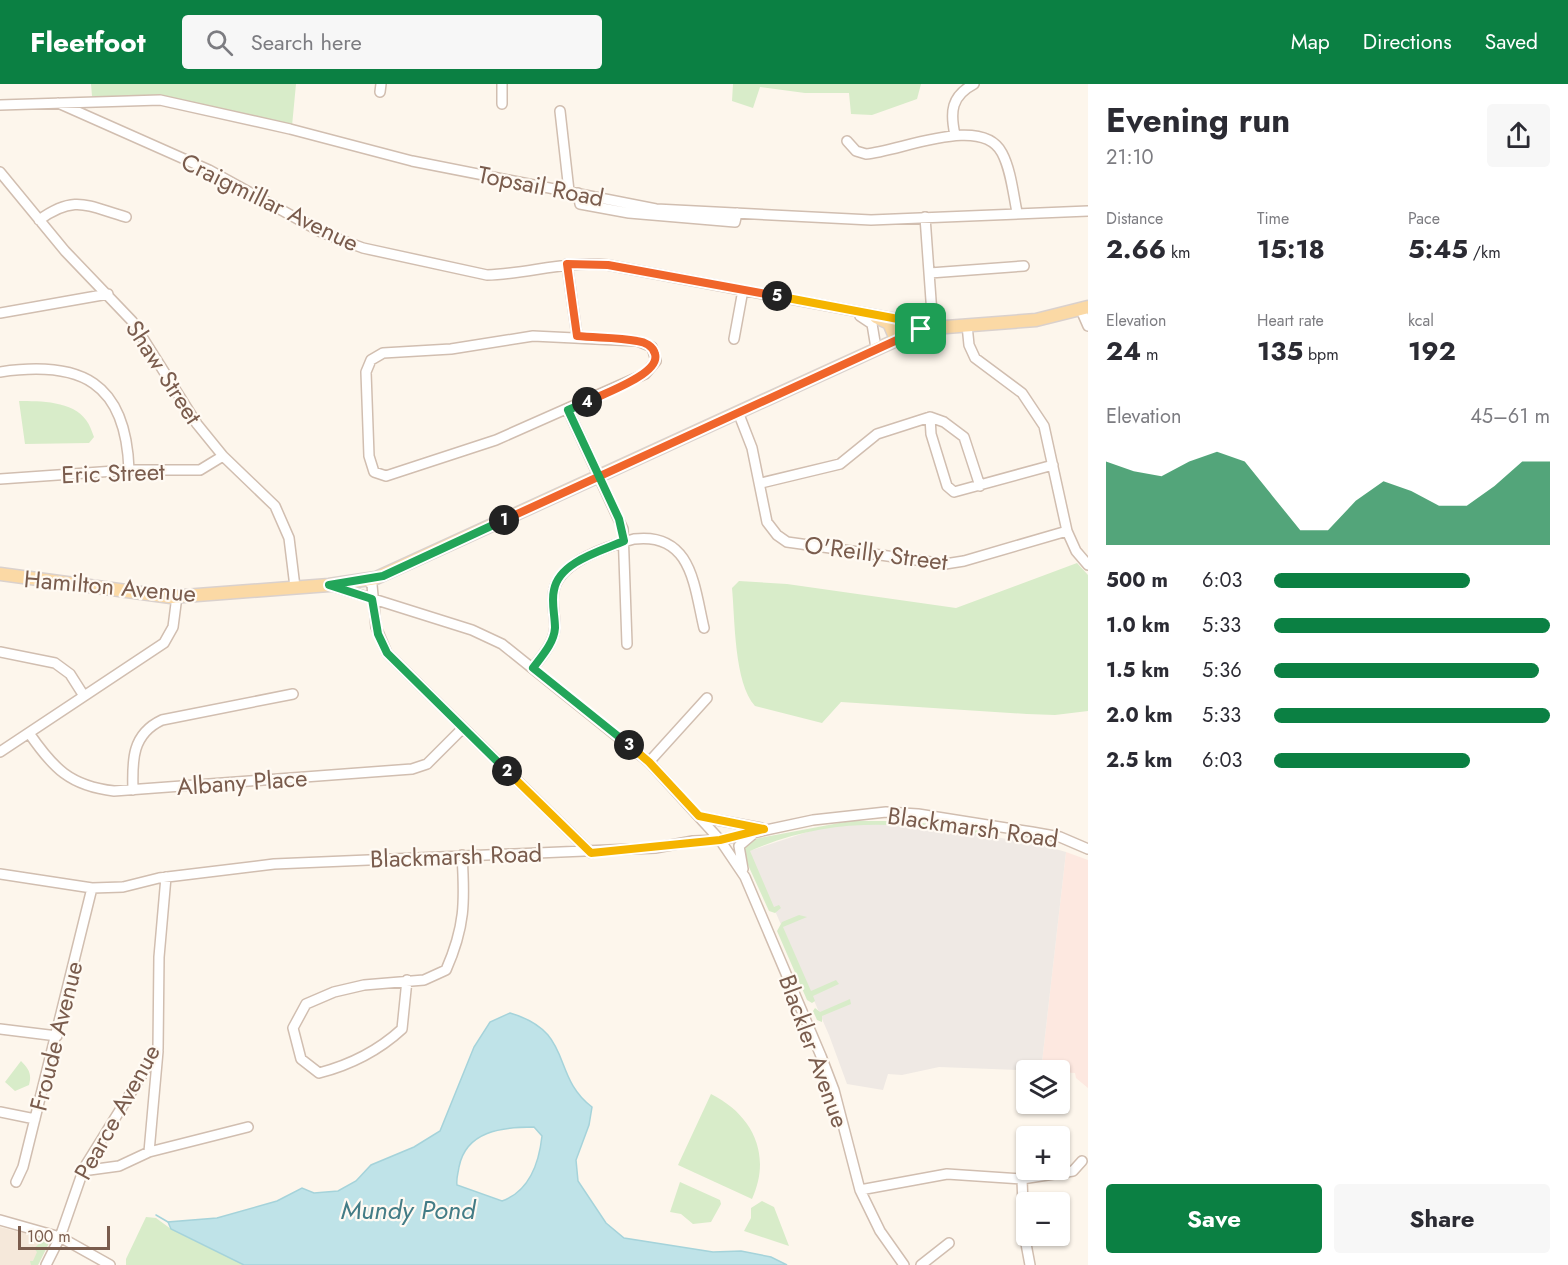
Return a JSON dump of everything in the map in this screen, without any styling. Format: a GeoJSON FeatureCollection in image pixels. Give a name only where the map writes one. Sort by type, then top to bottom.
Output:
{"type":"FeatureCollection","features":[{"type":"Feature","properties":{"kind":"main road","name":"Hamilton Avenue"},"geometry":{"type":"LineString","coordinates":[[0,574],[177,596],[367,580],[391,573],[896,339],[927,328],[1036,320],[1084,308]]}},
{"type":"Feature","properties":{"kind":"main road"},"geometry":{"type":"LineString","coordinates":[[876,316],[889,323],[896,339]]}},
{"type":"Feature","properties":{"kind":"street"},"geometry":{"type":"LineString","coordinates":[[502,84],[502,104]]}},
{"type":"Feature","properties":{"kind":"street"},"geometry":{"type":"LineString","coordinates":[[955,135],[952,106],[961,93],[974,84]]}},
{"type":"Feature","properties":{"kind":"street","name":"Topsail Road"},"geometry":{"type":"LineString","coordinates":[[0,105],[160,100],[290,129],[412,161],[574,192]]}},
{"type":"Feature","properties":{"kind":"street","name":"Craigmillar Avenue"},"geometry":{"type":"LineString","coordinates":[[56,102],[208,170],[323,233],[363,248],[487,275],[508,274],[567,264],[608,265],[898,319],[927,328]]}},
{"type":"Feature","properties":{"kind":"street"},"geometry":{"type":"LineString","coordinates":[[560,111],[574,192],[580,204],[629,213],[735,222],[737,213],[871,220],[1017,212],[1088,211]]}},
{"type":"Feature","properties":{"kind":"street"},"geometry":{"type":"LineString","coordinates":[[847,141],[859,153],[866,154],[955,135],[980,136],[998,148],[1008,170],[1017,212]]}},
{"type":"Feature","properties":{"kind":"street","name":"Shaw Street"},"geometry":{"type":"LineString","coordinates":[[0,172],[4,184],[132,321],[197,424],[223,456],[253,482],[280,514],[289,538],[296,587]]}},
{"type":"Feature","properties":{"kind":"street"},"geometry":{"type":"LineString","coordinates":[[39,220],[59,206],[71,203],[126,217]]}},
{"type":"Feature","properties":{"kind":"street"},"geometry":{"type":"LineString","coordinates":[[925,217],[930,273],[927,328]]}},
{"type":"Feature","properties":{"kind":"street"},"geometry":{"type":"LineString","coordinates":[[567,264],[577,336]]}},
{"type":"Feature","properties":{"kind":"street"},"geometry":{"type":"LineString","coordinates":[[930,273],[1024,266]]}},
{"type":"Feature","properties":{"kind":"street"},"geometry":{"type":"LineString","coordinates":[[734,339],[743,290]]}},
{"type":"Feature","properties":{"kind":"street"},"geometry":{"type":"LineString","coordinates":[[0,313],[108,294]]}},
{"type":"Feature","properties":{"kind":"street"},"geometry":{"type":"LineString","coordinates":[[1084,308],[1088,326]]}},
{"type":"Feature","properties":{"kind":"street","name":"Craigmillar Avenue"},"geometry":{"type":"LineString","coordinates":[[847,311],[864,317],[872,324],[876,348]]}},
{"type":"Feature","properties":{"kind":"street"},"geometry":{"type":"LineString","coordinates":[[967,326],[969,345],[975,358],[1015,386],[1034,409],[1044,426],[1067,531],[1076,550],[1088,565]]}},
{"type":"Feature","properties":{"kind":"street"},"geometry":{"type":"LineString","coordinates":[[533,336],[577,336],[641,342],[652,347],[656,361],[645,374],[568,410],[496,440],[393,474],[382,477],[370,468],[366,372],[369,363],[375,357],[387,353],[460,348],[533,336]]}},
{"type":"Feature","properties":{"kind":"street"},"geometry":{"type":"LineString","coordinates":[[0,372],[34,367],[53,368],[91,380],[105,392],[124,430],[128,444],[129,470]]}},
{"type":"Feature","properties":{"kind":"street"},"geometry":{"type":"LineString","coordinates":[[568,410],[619,519],[624,541],[627,644]]}},
{"type":"Feature","properties":{"kind":"street","name":"O'Reilly Street"},"geometry":{"type":"LineString","coordinates":[[738,412],[750,443],[770,527],[782,539],[798,544],[945,564],[964,561],[1067,531]]}},
{"type":"Feature","properties":{"kind":"street"},"geometry":{"type":"LineString","coordinates":[[930,417],[932,434],[948,488],[958,492],[1053,465]]}},
{"type":"Feature","properties":{"kind":"street"},"geometry":{"type":"LineString","coordinates":[[761,483],[837,466],[878,434],[930,417],[944,422],[964,437],[980,486]]}},
{"type":"Feature","properties":{"kind":"street","name":"Eric Street"},"geometry":{"type":"LineString","coordinates":[[0,479],[129,470],[200,470],[223,456]]}},
{"type":"Feature","properties":{"kind":"street"},"geometry":{"type":"LineString","coordinates":[[533,668],[552,642],[555,628],[554,591],[560,578],[577,562],[624,541],[652,539],[667,545],[683,556],[690,567],[704,628]]}},
{"type":"Feature","properties":{"kind":"street"},"geometry":{"type":"LineString","coordinates":[[367,580],[372,585],[378,634],[387,653],[591,853]]}},
{"type":"Feature","properties":{"kind":"street","name":"Blackler Avenue"},"geometry":{"type":"LineString","coordinates":[[329,585],[487,636],[533,668],[649,762],[720,840],[746,877],[824,1064],[860,1191],[880,1230],[904,1265]]}},
{"type":"Feature","properties":{"kind":"street"},"geometry":{"type":"LineString","coordinates":[[0,752],[164,643],[173,627],[177,596]]}},
{"type":"Feature","properties":{"kind":"street"},"geometry":{"type":"LineString","coordinates":[[0,652],[55,663],[70,674],[84,696]]}},
{"type":"Feature","properties":{"kind":"street"},"geometry":{"type":"LineString","coordinates":[[133,790],[132,761],[142,734],[150,726],[162,720],[293,694]]}},
{"type":"Feature","properties":{"kind":"street"},"geometry":{"type":"LineString","coordinates":[[649,762],[706,698]]}},
{"type":"Feature","properties":{"kind":"street","name":"Albany Place"},"geometry":{"type":"LineString","coordinates":[[29,733],[49,761],[68,777],[100,790],[133,790],[412,769],[427,764],[463,728]]}},
{"type":"Feature","properties":{"kind":"street","name":"Blackmarsh Road"},"geometry":{"type":"LineString","coordinates":[[0,874],[92,888],[123,887],[166,877],[274,864],[462,855],[591,853],[655,848],[720,840],[764,829],[851,814],[907,813],[1060,837],[1088,849]]}},
{"type":"Feature","properties":{"kind":"street"},"geometry":{"type":"LineString","coordinates":[[698,841],[702,827],[699,816],[764,829]]}},
{"type":"Feature","properties":{"kind":"street"},"geometry":{"type":"LineString","coordinates":[[746,877],[739,854],[740,846],[748,837],[764,829]]}},
{"type":"Feature","properties":{"kind":"street"},"geometry":{"type":"LineString","coordinates":[[407,980],[402,1029],[390,1040],[346,1066],[319,1073],[301,1059],[292,1028],[306,1004],[334,992],[407,980],[424,980],[446,970],[457,946],[465,906],[462,855]]}},
{"type":"Feature","properties":{"kind":"street","name":"Pearce Avenue"},"geometry":{"type":"LineString","coordinates":[[46,1265],[60,1237],[82,1171],[158,1049],[159,957],[166,877]]}},
{"type":"Feature","properties":{"kind":"street","name":"Froude Avenue"},"geometry":{"type":"LineString","coordinates":[[16,1182],[57,1036],[92,888]]}},
{"type":"Feature","properties":{"kind":"street"},"geometry":{"type":"LineString","coordinates":[[0,1029],[57,1036]]}},
{"type":"Feature","properties":{"kind":"street"},"geometry":{"type":"LineString","coordinates":[[148,1152],[158,1049]]}},
{"type":"Feature","properties":{"kind":"street"},"geometry":{"type":"LineString","coordinates":[[0,1112],[35,1119]]}},
{"type":"Feature","properties":{"kind":"street"},"geometry":{"type":"LineString","coordinates":[[82,1171],[119,1166],[148,1152],[248,1127]]}},
{"type":"Feature","properties":{"kind":"street"},"geometry":{"type":"LineString","coordinates":[[1070,1171],[1082,1161]]}},
{"type":"Feature","properties":{"kind":"street"},"geometry":{"type":"LineString","coordinates":[[860,1191],[946,1174],[1016,1179]]}},
{"type":"Feature","properties":{"kind":"street"},"geometry":{"type":"LineString","coordinates":[[1022,1180],[1024,1233],[1030,1265]]}},
{"type":"Feature","properties":{"kind":"street"},"geometry":{"type":"LineString","coordinates":[[0,1220],[60,1237],[110,1265]]}},
{"type":"Feature","properties":{"kind":"street"},"geometry":{"type":"LineString","coordinates":[[921,1265],[949,1243]]}},
{"type":"Feature","properties":{"kind":"shaded area"},"geometry":{"type":"Polygon","coordinates":[[[856,823],[921,825],[1038,844],[1066,852],[1042,1060],[1016,1060],[1016,1070],[939,1067],[902,1075],[888,1074],[883,1090],[847,1084],[829,1035],[749,851],[823,827],[856,823]]]}},
{"type":"Feature","properties":{"kind":"shaded area"},"geometry":{"type":"Polygon","coordinates":[[[1066,852],[1088,860],[1088,1088],[1076,1078],[1075,1073],[1070,1073],[1070,1060],[1042,1060],[1066,852]]]}},
{"type":"Feature","properties":{"kind":"shaded area"},"geometry":{"type":"Polygon","coordinates":[[[0,1227],[47,1239],[49,1243],[38,1265],[0,1265],[0,1227]]]}},
{"type":"Feature","properties":{"kind":"green space"},"geometry":{"type":"Polygon","coordinates":[[[91,84],[296,84],[292,126],[159,96],[92,96],[91,84]]]}},
{"type":"Feature","properties":{"kind":"green space"},"geometry":{"type":"Polygon","coordinates":[[[733,84],[921,84],[917,99],[872,115],[851,114],[849,93],[805,93],[760,87],[753,108],[732,101],[733,84]]]}},
{"type":"Feature","properties":{"kind":"green space"},"geometry":{"type":"Polygon","coordinates":[[[19,401],[56,403],[73,409],[86,420],[94,437],[89,443],[25,444],[19,401]]]}},
{"type":"Feature","properties":{"kind":"green space"},"geometry":{"type":"Polygon","coordinates":[[[1077,563],[1088,575],[1088,711],[1055,715],[1027,714],[841,702],[822,723],[755,706],[748,696],[739,667],[732,588],[739,581],[787,584],[956,608],[1077,563]]]}},
{"type":"Feature","properties":{"kind":"green space"},"geometry":{"type":"Polygon","coordinates":[[[850,821],[908,821],[988,832],[994,836],[900,825],[870,825],[811,831],[781,839],[750,851],[774,907],[779,905],[781,908],[775,913],[769,911],[743,854],[745,845],[754,839],[850,821]]]}},
{"type":"Feature","properties":{"kind":"green space"},"geometry":{"type":"Polygon","coordinates":[[[799,915],[807,917],[783,927],[811,991],[836,980],[839,984],[813,996],[815,1001],[812,1003],[807,1000],[777,931],[782,922],[799,915]]]}},
{"type":"Feature","properties":{"kind":"green space"},"geometry":{"type":"Polygon","coordinates":[[[850,999],[851,1004],[822,1016],[822,1022],[817,1020],[813,1011],[815,1008],[820,1012],[850,999]]]}},
{"type":"Feature","properties":{"kind":"green space"},"geometry":{"type":"Polygon","coordinates":[[[21,1061],[29,1072],[30,1081],[29,1085],[15,1091],[5,1082],[21,1061]]]}},
{"type":"Feature","properties":{"kind":"green space"},"geometry":{"type":"Polygon","coordinates":[[[711,1094],[738,1113],[755,1138],[760,1167],[758,1183],[752,1199],[678,1165],[711,1094]]]}},
{"type":"Feature","properties":{"kind":"green space"},"geometry":{"type":"Polygon","coordinates":[[[680,1182],[720,1200],[721,1204],[711,1222],[693,1224],[681,1214],[670,1212],[680,1182]]]}},
{"type":"Feature","properties":{"kind":"green space"},"geometry":{"type":"Polygon","coordinates":[[[762,1201],[774,1207],[789,1246],[744,1231],[751,1218],[751,1208],[762,1201]]]}},
{"type":"Feature","properties":{"kind":"green space"},"geometry":{"type":"Polygon","coordinates":[[[146,1217],[156,1218],[171,1229],[244,1265],[126,1265],[126,1259],[146,1217]]]}},
{"type":"Feature","properties":{"kind":"green space"},"geometry":{"type":"Polygon","coordinates":[[[35,1236],[45,1238],[49,1243],[38,1265],[31,1265],[30,1261],[33,1261],[37,1252],[29,1242],[34,1248],[40,1243],[35,1236]]]}},
{"type":"Feature","properties":{"kind":"water","name":"Mundy Pond"},"geometry":{"type":"Polygon","coordinates":[[[510,1013],[530,1021],[544,1031],[553,1043],[579,1095],[592,1107],[589,1125],[576,1160],[578,1181],[606,1223],[624,1238],[713,1252],[741,1251],[771,1257],[787,1265],[244,1265],[171,1229],[168,1222],[217,1218],[277,1201],[302,1188],[314,1193],[338,1191],[356,1181],[371,1165],[414,1147],[440,1131],[474,1047],[490,1022],[510,1013]],[[522,1127],[498,1130],[477,1139],[463,1155],[457,1185],[502,1201],[512,1196],[520,1190],[531,1175],[542,1136],[534,1127],[522,1127]]]}},
{"type":"Feature","properties":{"kind":"waterway"},"geometry":{"type":"LineString","coordinates":[[156,1215],[168,1222]]}},
{"type":"Feature","properties":{"kind":"route"},"geometry":{"type":"LineString","coordinates":[[921,329],[606,472],[599,476],[588,482],[391,573],[376,578],[329,585],[335,589],[372,599],[376,627],[381,644],[387,653],[591,853],[720,840],[764,829],[699,816],[649,762],[533,668],[552,642],[555,628],[554,591],[560,578],[577,562],[624,541],[619,519],[599,476],[568,410],[645,374],[656,361],[652,347],[641,342],[577,336],[567,264],[584,262],[608,265],[898,319],[921,329]]}}]}
